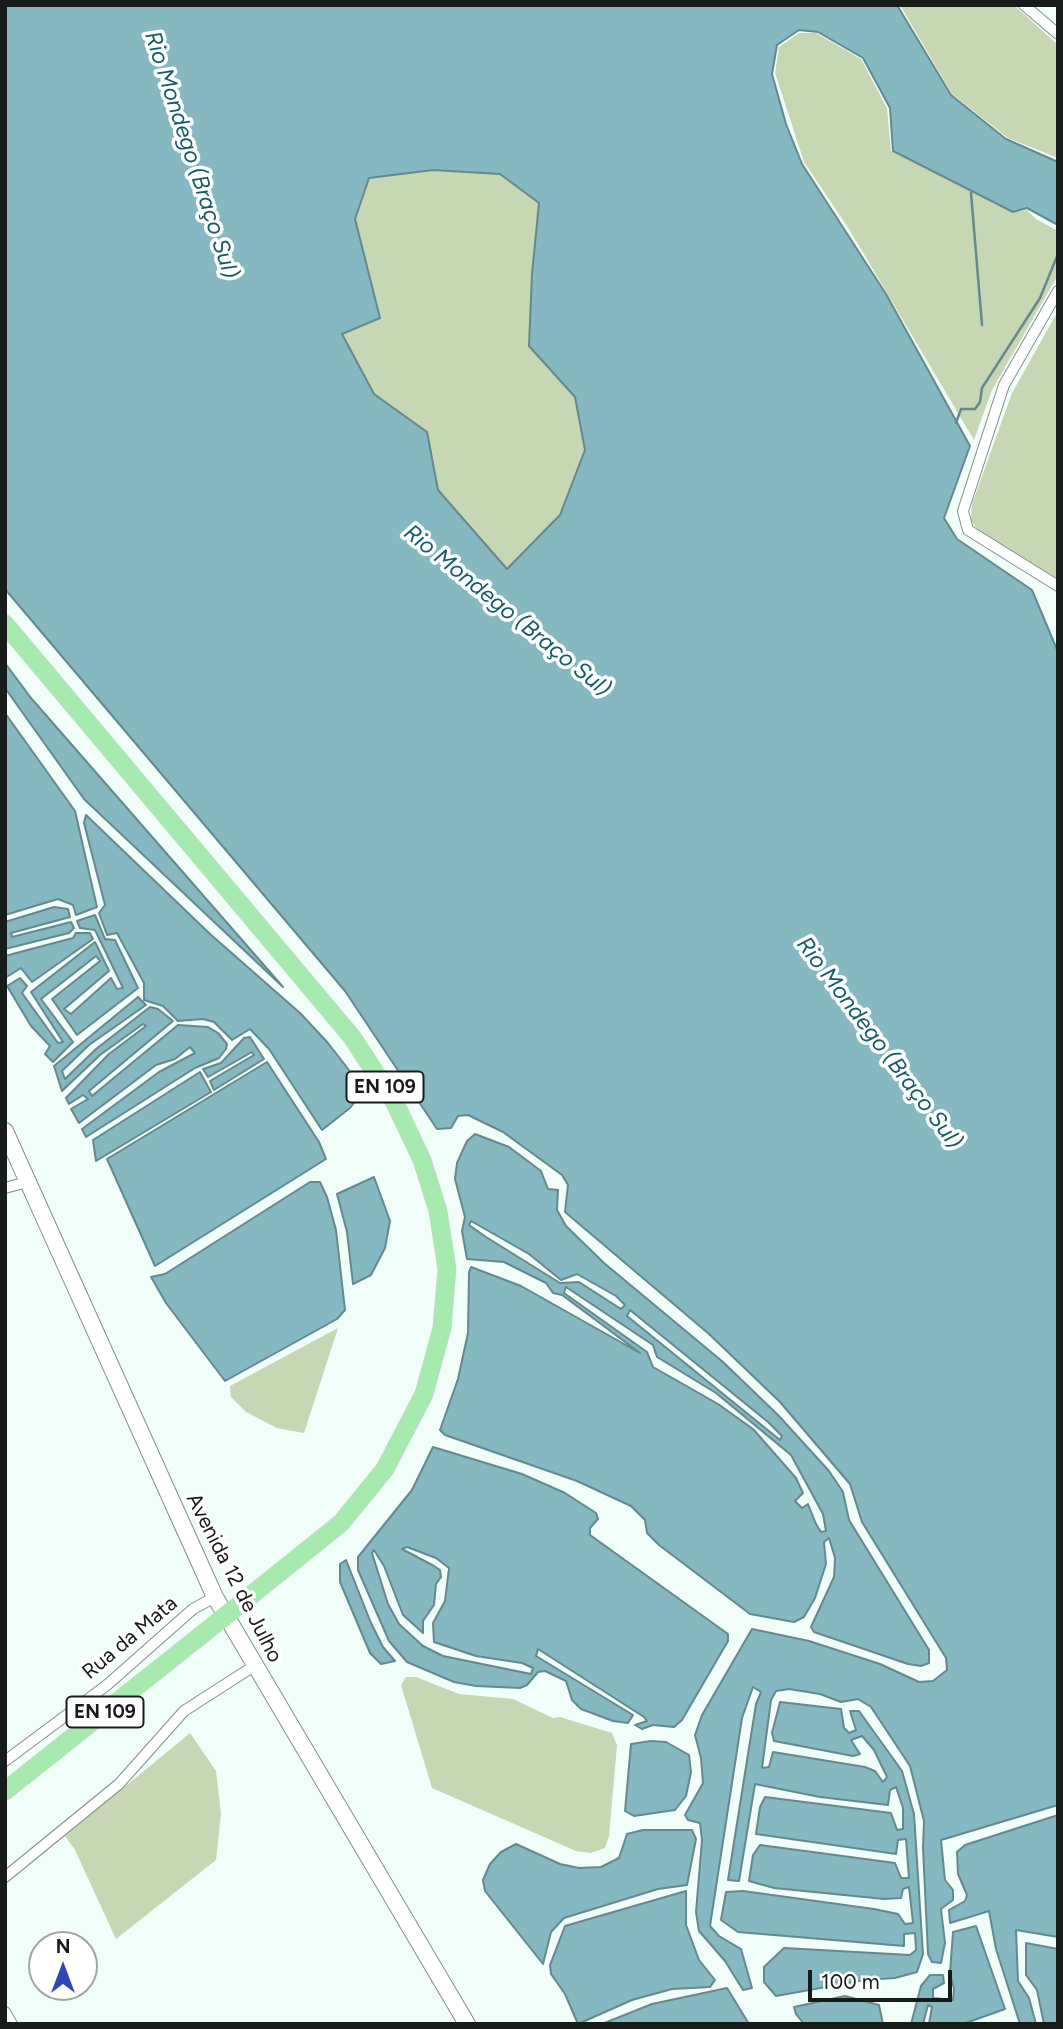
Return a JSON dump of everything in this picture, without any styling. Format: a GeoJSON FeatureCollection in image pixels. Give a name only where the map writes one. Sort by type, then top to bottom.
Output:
{"type":"FeatureCollection","features":[{"type":"Feature","properties":{"kind":"main road","name":"EN 109"},"geometry":{"type":"LineString","coordinates":[[5,624],[352,1037],[396,1103],[422,1160],[438,1211],[447,1269],[442,1328],[424,1394],[385,1469],[341,1522],[5,1791]]}},
{"type":"Feature","properties":{"kind":"main road","name":"Avenida 12 de Julho"},"geometry":{"type":"LineString","coordinates":[[5,1130],[215,1597],[467,2024]]}},
{"type":"Feature","properties":{"kind":"street"},"geometry":{"type":"LineString","coordinates":[[1024,5],[1058,34]]}},
{"type":"Feature","properties":{"kind":"street"},"geometry":{"type":"LineString","coordinates":[[1058,291],[1004,385],[964,511],[968,530],[1058,586]]}},
{"type":"Feature","properties":{"kind":"street"},"geometry":{"type":"LineString","coordinates":[[5,1188],[27,1182]]}},
{"type":"Feature","properties":{"kind":"street","name":"Rua da Mata"},"geometry":{"type":"LineString","coordinates":[[5,1760],[107,1685],[193,1609],[215,1597]]}},
{"type":"Feature","properties":{"kind":"street"},"geometry":{"type":"LineString","coordinates":[[5,1877],[118,1784],[184,1711],[254,1666]]}},
{"type":"Feature","properties":{"kind":"street"},"geometry":{"type":"LineString","coordinates":[[5,2012],[12,2024]]}},
{"type":"Feature","properties":{"kind":"green space"},"geometry":{"type":"Polygon","coordinates":[[[900,5],[1014,5],[1058,45],[1058,158],[1008,138],[952,94],[900,5]]]}},
{"type":"Feature","properties":{"kind":"green space"},"geometry":{"type":"Polygon","coordinates":[[[799,33],[816,33],[861,59],[887,108],[891,151],[1013,213],[1027,210],[1036,219],[1058,231],[1058,275],[992,390],[974,440],[849,229],[804,162],[775,73],[779,47],[799,33]]]}},
{"type":"Feature","properties":{"kind":"green space"},"geometry":{"type":"Polygon","coordinates":[[[433,170],[500,174],[539,203],[529,346],[575,397],[585,450],[560,515],[507,569],[438,490],[427,432],[374,394],[341,334],[380,318],[355,219],[369,177],[433,170]]]}},
{"type":"Feature","properties":{"kind":"green space"},"geometry":{"type":"Polygon","coordinates":[[[1058,311],[1058,579],[978,532],[971,520],[972,504],[1012,393],[1058,311]]]}},
{"type":"Feature","properties":{"kind":"green space"},"geometry":{"type":"Polygon","coordinates":[[[338,1328],[304,1433],[277,1428],[246,1412],[231,1397],[230,1386],[338,1328]]]}},
{"type":"Feature","properties":{"kind":"green space"},"geometry":{"type":"Polygon","coordinates":[[[406,1677],[416,1677],[459,1694],[513,1699],[553,1718],[560,1717],[612,1733],[617,1745],[609,1836],[605,1848],[591,1853],[576,1851],[432,1788],[401,1685],[406,1677]]]}},
{"type":"Feature","properties":{"kind":"green space"},"geometry":{"type":"Polygon","coordinates":[[[190,1733],[216,1771],[221,1814],[216,1860],[116,1939],[75,1850],[65,1836],[190,1733]]]}},
{"type":"Feature","properties":{"kind":"water","name":"Rio Mondego (Braço Sul)"},"geometry":{"type":"Polygon","coordinates":[[[5,5],[897,5],[951,95],[1006,139],[1058,162],[1058,225],[1027,208],[1013,212],[893,151],[890,108],[863,58],[818,32],[799,30],[777,45],[772,74],[786,124],[802,164],[886,294],[970,446],[944,518],[957,539],[1032,590],[1058,652],[1058,1805],[941,1840],[945,1880],[953,1890],[953,1900],[941,1909],[945,1943],[941,1963],[932,1962],[928,1954],[924,1821],[910,1766],[871,1707],[858,1699],[841,1702],[820,1694],[789,1689],[776,1691],[771,1700],[762,1768],[769,1767],[773,1752],[865,1767],[875,1771],[883,1782],[887,1777],[874,1750],[862,1736],[851,1740],[860,1754],[853,1756],[774,1741],[772,1733],[780,1702],[841,1709],[844,1728],[849,1733],[856,1730],[850,1711],[859,1711],[902,1771],[914,1814],[923,1954],[917,1972],[895,1978],[865,1980],[776,1996],[764,1982],[764,1967],[784,1948],[910,1955],[916,1950],[915,1933],[904,1934],[904,1946],[738,1932],[721,1920],[726,1892],[743,1891],[874,1909],[898,1914],[905,1924],[913,1923],[909,1887],[903,1889],[901,1898],[884,1899],[774,1888],[749,1881],[753,1855],[760,1845],[895,1863],[901,1878],[909,1878],[906,1839],[898,1840],[896,1854],[756,1834],[760,1807],[765,1797],[891,1813],[897,1830],[903,1829],[903,1808],[896,1787],[890,1790],[888,1805],[820,1797],[755,1784],[739,1881],[728,1880],[756,1704],[761,1692],[753,1687],[742,1718],[710,1926],[719,1936],[741,1949],[752,1988],[743,1990],[725,1961],[699,1931],[696,1912],[702,1840],[700,1823],[688,1820],[685,1815],[703,1783],[701,1758],[695,1735],[702,1715],[752,1629],[809,1641],[880,1664],[919,1682],[933,1681],[947,1670],[946,1658],[862,1522],[850,1484],[780,1402],[709,1334],[565,1212],[568,1185],[562,1175],[503,1132],[468,1115],[458,1116],[451,1128],[437,1129],[345,991],[5,589],[5,5]],[[433,170],[369,178],[355,219],[380,318],[342,334],[374,394],[427,432],[438,490],[507,569],[560,515],[585,450],[575,397],[529,346],[539,203],[500,174],[433,170]]]}},
{"type":"Feature","properties":{"kind":"water"},"geometry":{"type":"Polygon","coordinates":[[[5,663],[31,698],[283,987],[84,799],[5,688],[5,663]]]}},
{"type":"Feature","properties":{"kind":"water"},"geometry":{"type":"Polygon","coordinates":[[[5,713],[75,811],[97,907],[76,915],[73,905],[58,899],[5,915],[5,713]]]}},
{"type":"Feature","properties":{"kind":"water"},"geometry":{"type":"Polygon","coordinates":[[[86,815],[210,934],[300,1013],[328,1043],[359,1083],[361,1094],[350,1108],[322,1130],[269,1049],[250,1029],[232,1040],[214,1022],[203,1019],[178,1021],[163,1006],[144,1000],[144,983],[117,933],[107,935],[99,913],[105,905],[84,823],[86,815]]]}},
{"type":"Feature","properties":{"kind":"water"},"geometry":{"type":"Polygon","coordinates":[[[54,907],[68,909],[70,917],[11,933],[12,937],[71,922],[74,928],[69,933],[5,949],[5,922],[54,907]]]}},
{"type":"Feature","properties":{"kind":"water"},"geometry":{"type":"Polygon","coordinates":[[[95,915],[105,939],[115,940],[138,988],[77,1035],[52,999],[100,961],[96,956],[41,999],[73,1042],[53,1062],[45,1054],[50,1046],[31,1026],[7,986],[20,978],[27,986],[22,993],[58,1043],[63,1042],[31,992],[95,942],[109,971],[64,1009],[71,1014],[111,978],[117,989],[123,988],[95,930],[80,928],[77,921],[95,915]]]}},
{"type":"Feature","properties":{"kind":"water"},"geometry":{"type":"Polygon","coordinates":[[[76,933],[90,933],[93,939],[32,982],[21,968],[5,978],[5,956],[73,938],[76,933]]]}},
{"type":"Feature","properties":{"kind":"water"},"geometry":{"type":"Polygon","coordinates":[[[138,997],[146,1005],[89,1045],[62,1071],[65,1079],[96,1049],[150,1007],[158,1009],[173,1021],[89,1091],[92,1096],[178,1025],[208,1027],[218,1033],[227,1044],[226,1049],[219,1058],[195,1068],[86,1137],[82,1129],[159,1072],[195,1053],[190,1047],[175,1059],[156,1065],[79,1123],[71,1109],[88,1099],[83,1095],[69,1104],[66,1098],[109,1054],[146,1026],[143,1024],[100,1055],[62,1091],[54,1066],[138,997]]]}},
{"type":"Feature","properties":{"kind":"water"},"geometry":{"type":"Polygon","coordinates":[[[250,1037],[264,1059],[214,1090],[210,1081],[254,1055],[252,1052],[208,1077],[203,1069],[221,1063],[244,1038],[250,1037]]]}},
{"type":"Feature","properties":{"kind":"water"},"geometry":{"type":"Polygon","coordinates":[[[267,1062],[319,1142],[326,1159],[155,1266],[107,1159],[267,1062]]]}},
{"type":"Feature","properties":{"kind":"water"},"geometry":{"type":"Polygon","coordinates":[[[200,1072],[211,1092],[96,1161],[93,1140],[200,1072]]]}},
{"type":"Feature","properties":{"kind":"water"},"geometry":{"type":"Polygon","coordinates":[[[475,1134],[509,1147],[541,1171],[548,1189],[558,1190],[557,1210],[566,1226],[604,1263],[723,1362],[779,1416],[829,1471],[843,1492],[849,1520],[929,1650],[929,1663],[921,1666],[908,1664],[814,1632],[811,1627],[834,1577],[835,1558],[829,1538],[824,1542],[826,1564],[815,1598],[804,1617],[794,1622],[750,1614],[659,1545],[647,1533],[645,1520],[631,1506],[577,1481],[445,1435],[440,1430],[458,1379],[468,1333],[471,1267],[521,1286],[640,1353],[562,1295],[553,1293],[546,1283],[504,1262],[467,1259],[462,1231],[465,1217],[455,1179],[457,1163],[467,1141],[475,1134]],[[471,1221],[469,1225],[486,1237],[560,1283],[579,1282],[621,1309],[625,1305],[616,1296],[577,1274],[561,1280],[529,1254],[471,1221]],[[566,1287],[564,1293],[647,1352],[653,1367],[718,1404],[753,1429],[796,1478],[803,1493],[795,1501],[802,1508],[808,1504],[821,1532],[826,1531],[823,1514],[791,1455],[716,1393],[657,1357],[653,1345],[566,1287]],[[630,1310],[627,1316],[780,1440],[782,1436],[768,1422],[630,1310]]]}},
{"type":"Feature","properties":{"kind":"water"},"geometry":{"type":"Polygon","coordinates":[[[374,1177],[390,1221],[385,1248],[371,1275],[353,1284],[347,1232],[337,1194],[374,1177]]]}},
{"type":"Feature","properties":{"kind":"water"},"geometry":{"type":"Polygon","coordinates":[[[310,1182],[320,1182],[327,1197],[336,1230],[345,1310],[337,1319],[225,1381],[166,1303],[151,1277],[165,1274],[310,1182]]]}},
{"type":"Feature","properties":{"kind":"water"},"geometry":{"type":"Polygon","coordinates":[[[433,1447],[522,1474],[565,1493],[596,1513],[598,1519],[590,1528],[590,1535],[728,1634],[728,1641],[682,1720],[674,1727],[653,1725],[642,1729],[635,1725],[647,1721],[644,1717],[538,1649],[536,1656],[633,1715],[628,1723],[613,1721],[581,1709],[572,1700],[566,1681],[545,1671],[538,1672],[527,1685],[520,1688],[476,1686],[454,1682],[407,1662],[389,1641],[358,1570],[358,1557],[412,1490],[433,1447]],[[407,1547],[402,1549],[440,1570],[441,1577],[436,1584],[434,1605],[423,1621],[423,1633],[403,1615],[384,1566],[374,1550],[372,1553],[388,1604],[399,1624],[423,1646],[443,1656],[531,1674],[533,1668],[522,1663],[476,1656],[434,1642],[433,1623],[445,1601],[449,1568],[436,1558],[407,1547]]]}},
{"type":"Feature","properties":{"kind":"water"},"geometry":{"type":"Polygon","coordinates":[[[346,1560],[371,1623],[383,1647],[395,1661],[381,1664],[370,1653],[340,1582],[340,1564],[346,1560]]]}},
{"type":"Feature","properties":{"kind":"water"},"geometry":{"type":"Polygon","coordinates":[[[666,1742],[689,1755],[691,1772],[686,1796],[675,1810],[634,1816],[625,1811],[631,1744],[666,1742]]]}},
{"type":"Feature","properties":{"kind":"water"},"geometry":{"type":"Polygon","coordinates":[[[1058,1815],[1058,1937],[1016,1930],[1018,1981],[1029,1998],[1036,2024],[1020,2024],[996,1949],[989,1911],[950,1923],[949,1910],[965,1901],[967,1895],[958,1874],[957,1852],[965,1845],[1058,1815]]]}},
{"type":"Feature","properties":{"kind":"water"},"geometry":{"type":"Polygon","coordinates":[[[643,1830],[692,1830],[696,1839],[687,1885],[658,1889],[564,1918],[551,1932],[543,1964],[485,1891],[483,1880],[490,1864],[501,1852],[516,1844],[560,1864],[579,1868],[601,1867],[619,1858],[627,1834],[643,1830]]]}},
{"type":"Feature","properties":{"kind":"water"},"geometry":{"type":"Polygon","coordinates":[[[686,1891],[686,1925],[699,1960],[715,1980],[710,1987],[672,1989],[632,2000],[578,2024],[565,1994],[551,1974],[550,1965],[565,1926],[686,1891]]]}},
{"type":"Feature","properties":{"kind":"water"},"geometry":{"type":"Polygon","coordinates":[[[976,1926],[1005,2009],[963,2024],[929,2024],[932,2007],[928,2005],[923,2024],[911,2024],[921,1986],[930,1975],[943,1975],[944,1983],[933,1989],[933,1998],[953,2000],[954,1989],[950,1973],[953,1932],[976,1926]]]}},
{"type":"Feature","properties":{"kind":"water"},"geometry":{"type":"Polygon","coordinates":[[[1026,1943],[1058,1949],[1058,2024],[1044,2024],[1037,1990],[1026,1975],[1026,1943]]]}},
{"type":"Feature","properties":{"kind":"water"},"geometry":{"type":"Polygon","coordinates":[[[727,1988],[749,2024],[602,2024],[652,2004],[727,1988]]]}},
{"type":"Feature","properties":{"kind":"water"},"geometry":{"type":"Polygon","coordinates":[[[845,1996],[879,2005],[883,2024],[804,2024],[796,2014],[794,2007],[845,1996]]]}},
{"type":"Feature","properties":{"kind":"waterway"},"geometry":{"type":"LineString","coordinates":[[971,193],[982,325]]}},
{"type":"Feature","properties":{"kind":"waterway"},"geometry":{"type":"LineString","coordinates":[[956,423],[961,409],[975,409],[980,402],[982,388],[1040,298],[1058,254]]}}]}
